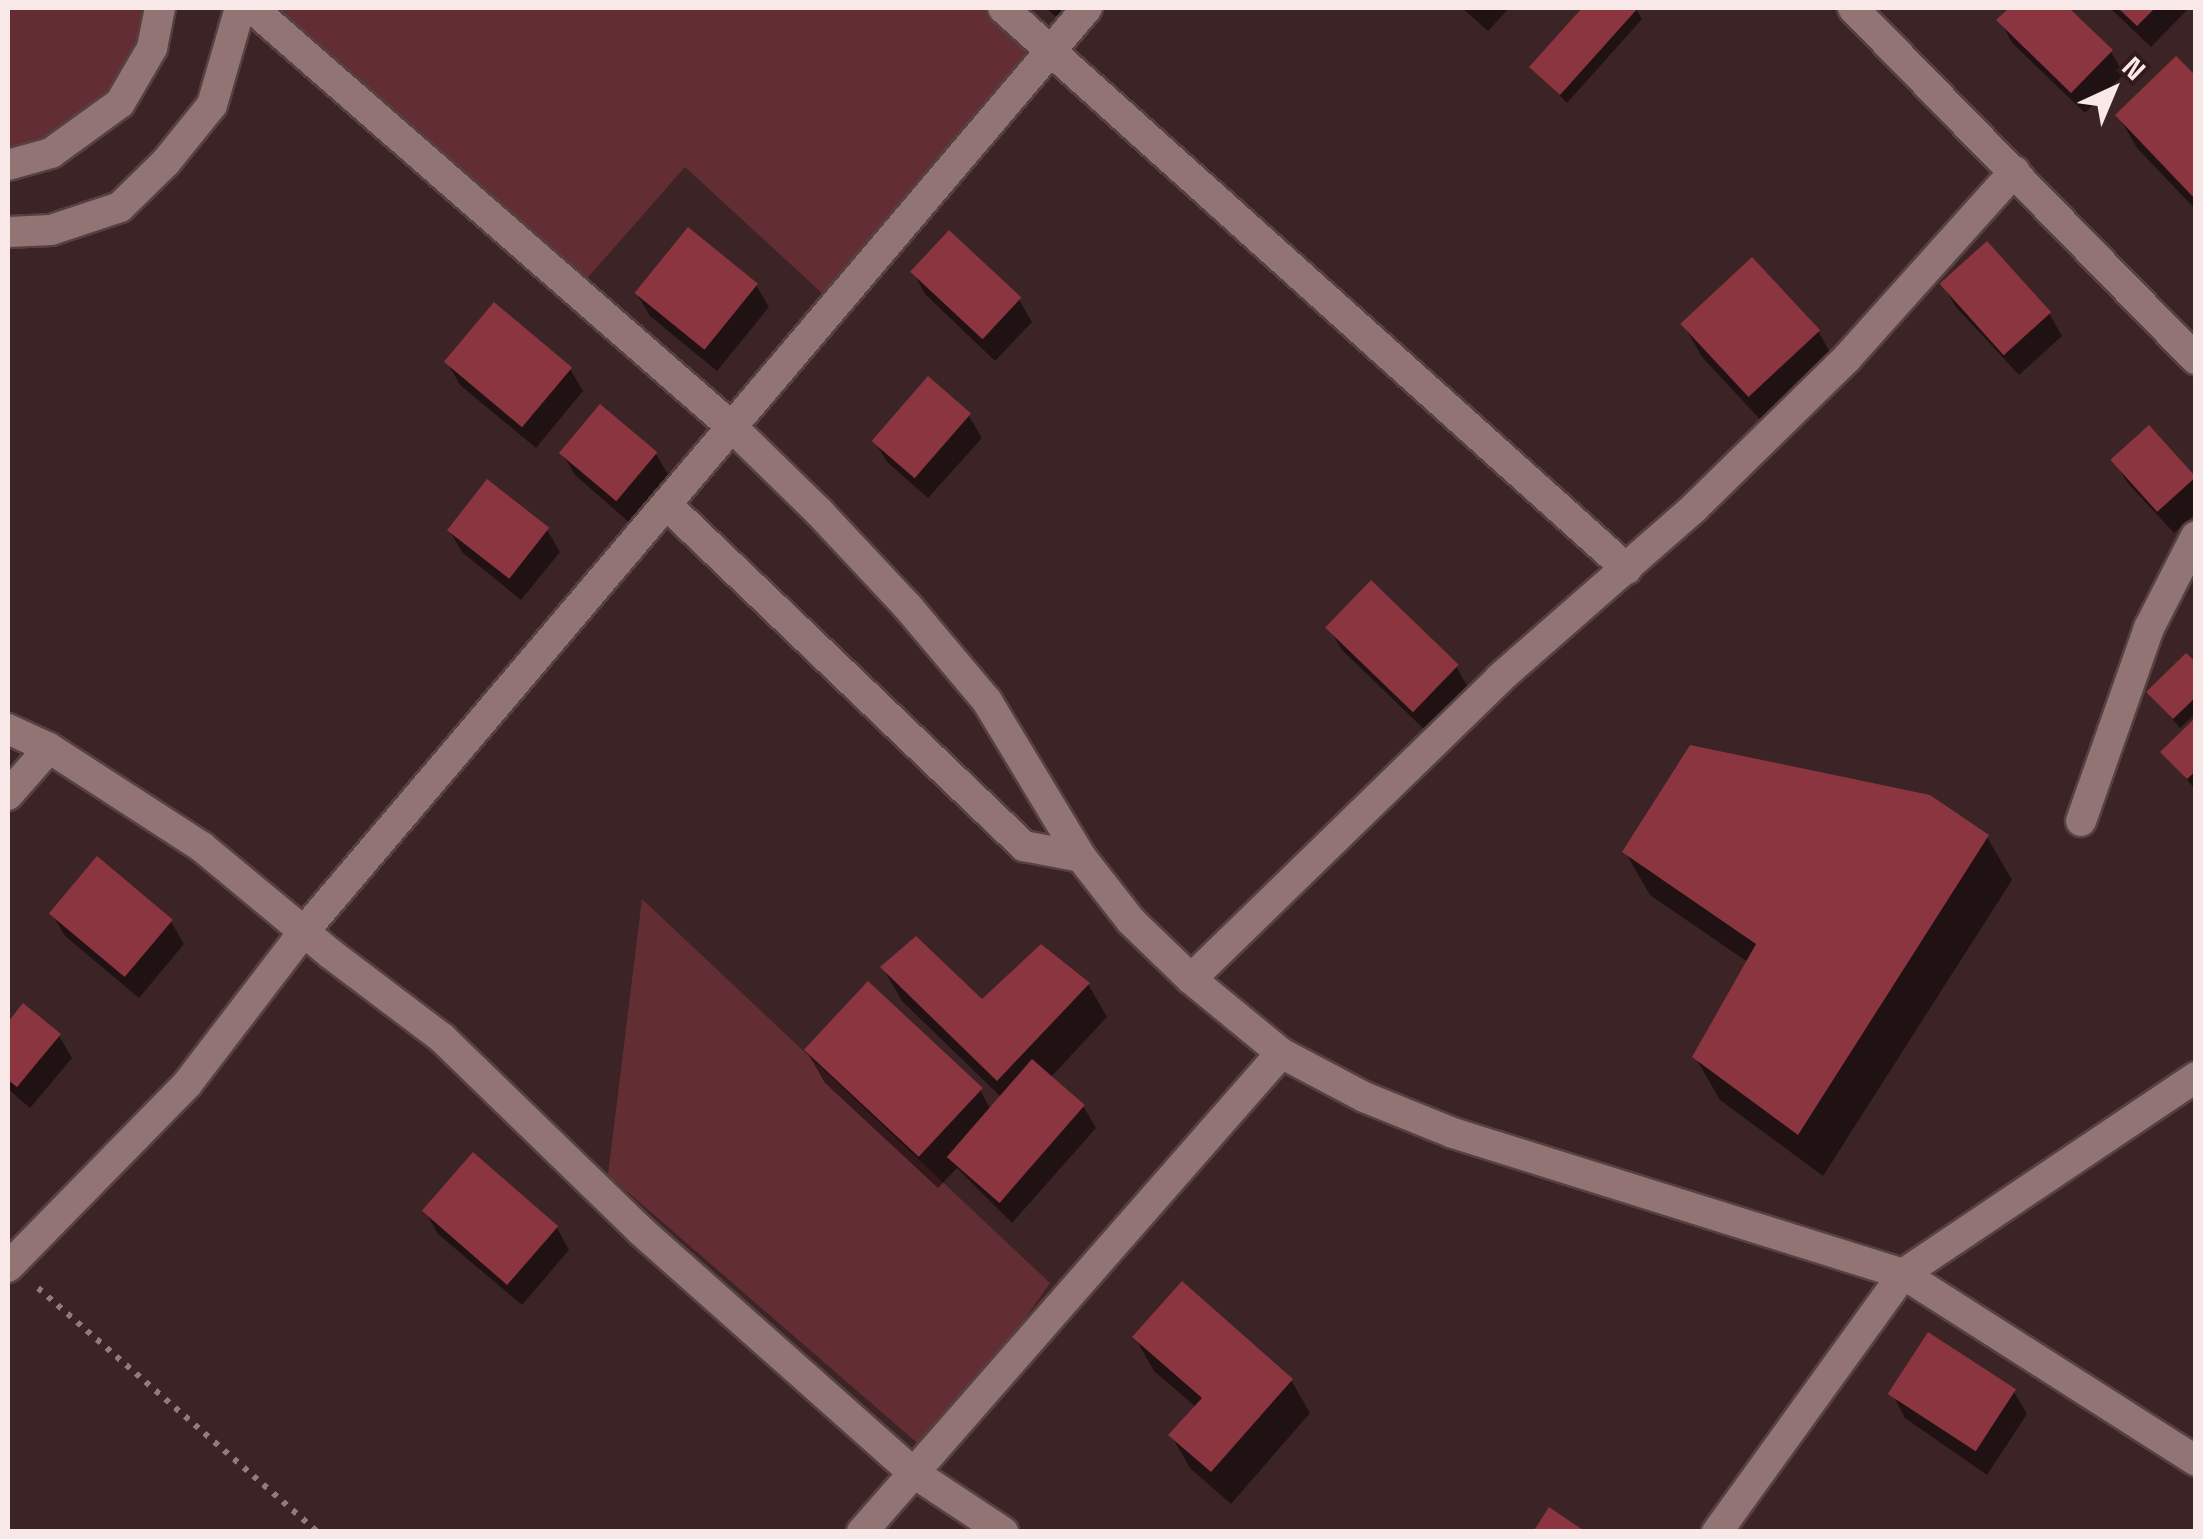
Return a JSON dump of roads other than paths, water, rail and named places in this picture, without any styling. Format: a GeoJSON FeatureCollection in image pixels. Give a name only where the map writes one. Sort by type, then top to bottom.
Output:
{"type":"FeatureCollection","features":[{"type":"Feature","properties":{"kind":"street"},"geometry":{"type":"LineString","coordinates":[[8,165],[52,153],[120,103],[152,48],[160,8]]}},
{"type":"Feature","properties":{"kind":"street"},"geometry":{"type":"LineString","coordinates":[[8,232],[51,230],[120,208],[166,162],[212,105],[240,8]]}},
{"type":"Feature","properties":{"kind":"street"},"geometry":{"type":"LineString","coordinates":[[252,8],[732,428],[819,512],[971,681],[1082,857],[1131,921],[1191,978],[1281,1053],[1364,1097],[1453,1133],[1903,1274],[2196,1462]]}},
{"type":"Feature","properties":{"kind":"street"},"geometry":{"type":"LineString","coordinates":[[1002,8],[1626,569]]}},
{"type":"Feature","properties":{"kind":"street"},"geometry":{"type":"LineString","coordinates":[[9,1265],[188,1083],[304,930],[1087,8]]}},
{"type":"Feature","properties":{"kind":"street"},"geometry":{"type":"LineString","coordinates":[[1853,8],[2196,359]]}},
{"type":"Feature","properties":{"kind":"street"},"geometry":{"type":"LineString","coordinates":[[1191,978],[1500,678],[1626,569],[1846,358],[2015,171]]}},
{"type":"Feature","properties":{"kind":"street"},"geometry":{"type":"LineString","coordinates":[[667,504],[1024,846],[1082,857]]}},
{"type":"Feature","properties":{"kind":"street"},"geometry":{"type":"LineString","coordinates":[[2080,821],[2148,628],[2186,585],[2196,536]]}},
{"type":"Feature","properties":{"kind":"street"},"geometry":{"type":"LineString","coordinates":[[8,729],[49,748],[202,847],[442,1038],[642,1230],[914,1473],[1002,1532]]}},
{"type":"Feature","properties":{"kind":"street"},"geometry":{"type":"LineString","coordinates":[[8,795],[49,748]]}},
{"type":"Feature","properties":{"kind":"street"},"geometry":{"type":"LineString","coordinates":[[862,1532],[1281,1053]]}},
{"type":"Feature","properties":{"kind":"street"},"geometry":{"type":"LineString","coordinates":[[1717,1532],[1903,1274],[2196,1078]]}}]}
